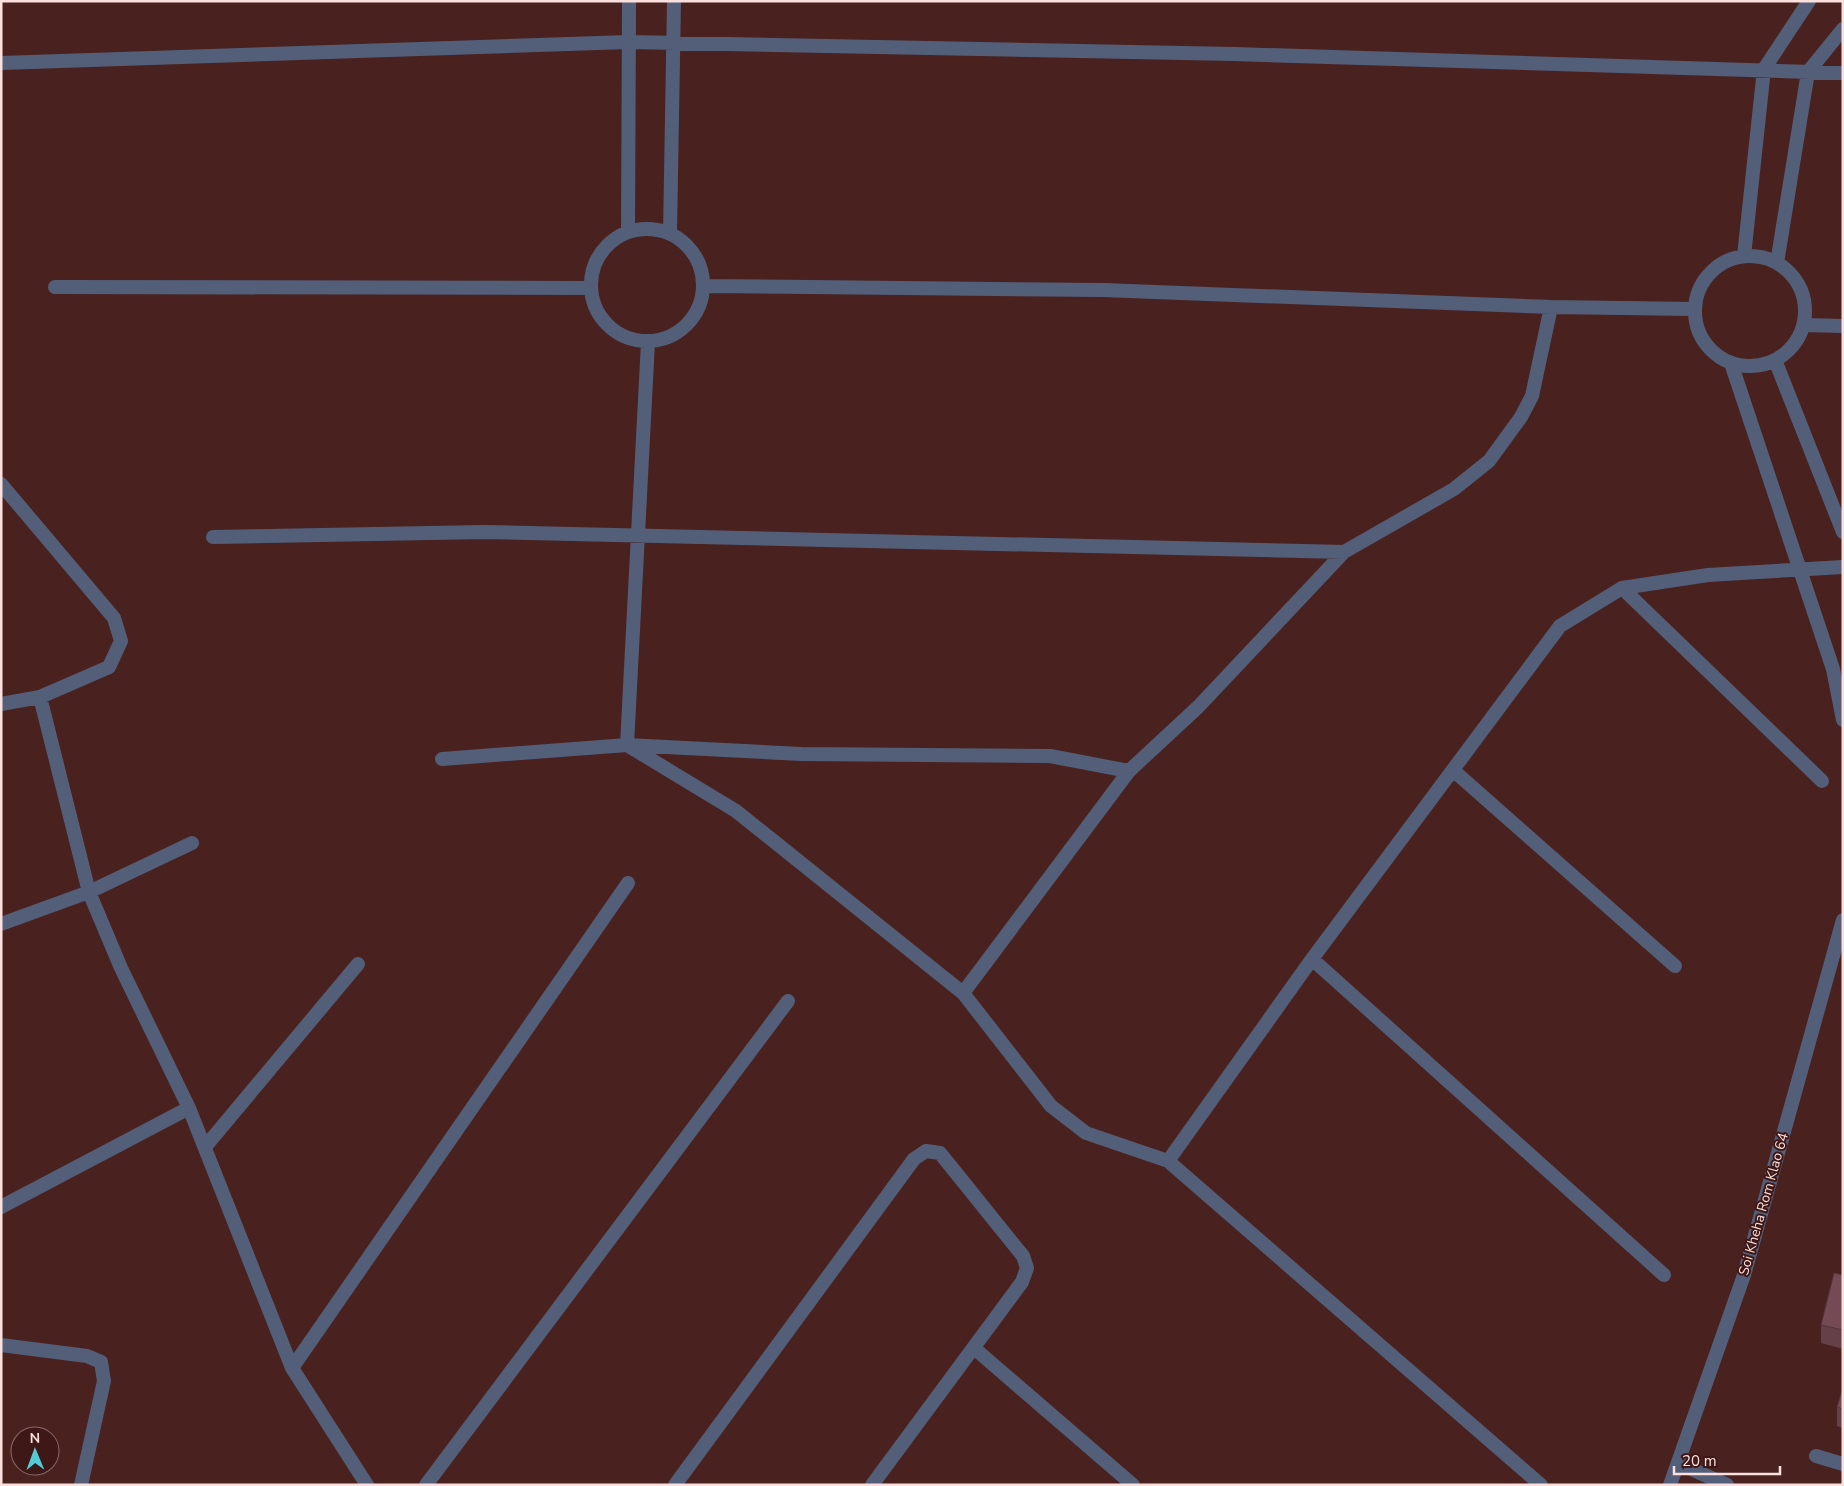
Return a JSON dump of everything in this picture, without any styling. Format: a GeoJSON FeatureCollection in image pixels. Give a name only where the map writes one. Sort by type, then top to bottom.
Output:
{"type":"FeatureCollection","features":[{"type":"Feature","properties":{"kind":"street"},"geometry":{"type":"LineString","coordinates":[[628,232],[629,1]]}},
{"type":"Feature","properties":{"kind":"street"},"geometry":{"type":"LineString","coordinates":[[670,234],[674,1]]}},
{"type":"Feature","properties":{"kind":"street"},"geometry":{"type":"LineString","coordinates":[[1744,256],[1764,69],[1809,1]]}},
{"type":"Feature","properties":{"kind":"street"},"geometry":{"type":"LineString","coordinates":[[1778,263],[1808,72],[1843,29]]}},
{"type":"Feature","properties":{"kind":"street"},"geometry":{"type":"LineString","coordinates":[[1,63],[628,42],[1214,54],[1764,69],[1843,73]]}},
{"type":"Feature","properties":{"kind":"street"},"geometry":{"type":"LineString","coordinates":[[646,229],[670,234],[688,247],[700,265],[704,286],[699,307],[687,325],[669,337],[648,342],[627,338],[608,326],[596,308],[591,288],[595,264],[608,244],[628,232],[646,229]]}},
{"type":"Feature","properties":{"kind":"street"},"geometry":{"type":"LineString","coordinates":[[1744,256],[1761,257],[1778,263],[1794,276],[1804,300],[1804,325],[1798,339],[1788,351],[1775,360],[1754,366],[1731,363],[1718,357],[1708,347],[1695,323],[1694,309],[1701,283],[1708,273],[1730,258],[1744,256]]}},
{"type":"Feature","properties":{"kind":"street"},"geometry":{"type":"LineString","coordinates":[[704,286],[1103,290],[1551,307],[1694,309]]}},
{"type":"Feature","properties":{"kind":"street"},"geometry":{"type":"LineString","coordinates":[[55,287],[591,288]]}},
{"type":"Feature","properties":{"kind":"street"},"geometry":{"type":"LineString","coordinates":[[963,993],[1129,771],[1198,707],[1344,552],[1454,490],[1489,461],[1521,417],[1532,396],[1551,307]]}},
{"type":"Feature","properties":{"kind":"street"},"geometry":{"type":"LineString","coordinates":[[1804,325],[1843,326]]}},
{"type":"Feature","properties":{"kind":"street"},"geometry":{"type":"LineString","coordinates":[[627,746],[648,342]]}},
{"type":"Feature","properties":{"kind":"street"},"geometry":{"type":"LineString","coordinates":[[1775,360],[1843,532]]}},
{"type":"Feature","properties":{"kind":"street"},"geometry":{"type":"LineString","coordinates":[[1731,363],[1802,570],[1833,669],[1843,720]]}},
{"type":"Feature","properties":{"kind":"street"},"geometry":{"type":"LineString","coordinates":[[1,704],[40,697],[109,667],[120,641],[114,618],[4,490]]}},
{"type":"Feature","properties":{"kind":"street"},"geometry":{"type":"LineString","coordinates":[[213,537],[484,532],[1344,552]]}},
{"type":"Feature","properties":{"kind":"street"},"geometry":{"type":"LineString","coordinates":[[1168,1161],[1312,959],[1454,771],[1560,626],[1622,588],[1708,574],[1843,567]]}},
{"type":"Feature","properties":{"kind":"street"},"geometry":{"type":"LineString","coordinates":[[1622,588],[1822,781]]}},
{"type":"Feature","properties":{"kind":"street"},"geometry":{"type":"LineString","coordinates":[[40,697],[90,892],[120,968],[189,1108],[292,1368],[367,1485]]}},
{"type":"Feature","properties":{"kind":"street"},"geometry":{"type":"LineString","coordinates":[[442,759],[627,746],[801,754],[1050,756],[1129,771]]}},
{"type":"Feature","properties":{"kind":"street"},"geometry":{"type":"LineString","coordinates":[[627,746],[736,811],[963,993],[1051,1106],[1086,1133],[1168,1161],[1541,1485]]}},
{"type":"Feature","properties":{"kind":"street"},"geometry":{"type":"LineString","coordinates":[[1454,771],[1675,966]]}},
{"type":"Feature","properties":{"kind":"street"},"geometry":{"type":"LineString","coordinates":[[1,924],[90,892],[192,843]]}},
{"type":"Feature","properties":{"kind":"street"},"geometry":{"type":"LineString","coordinates":[[292,1368],[628,883]]}},
{"type":"Feature","properties":{"kind":"street","name":"Soi Kheha Rom Klao 64"},"geometry":{"type":"LineString","coordinates":[[1670,1485],[1744,1275],[1843,920]]}},
{"type":"Feature","properties":{"kind":"street"},"geometry":{"type":"LineString","coordinates":[[1312,959],[1664,1275]]}},
{"type":"Feature","properties":{"kind":"street"},"geometry":{"type":"LineString","coordinates":[[205,1147],[358,964]]}},
{"type":"Feature","properties":{"kind":"street"},"geometry":{"type":"LineString","coordinates":[[426,1485],[788,1001]]}},
{"type":"Feature","properties":{"kind":"street"},"geometry":{"type":"LineString","coordinates":[[1,1207],[189,1108]]}},
{"type":"Feature","properties":{"kind":"street"},"geometry":{"type":"LineString","coordinates":[[675,1485],[914,1159],[926,1151],[940,1153],[1023,1256],[1027,1268],[1022,1282],[872,1485]]}},
{"type":"Feature","properties":{"kind":"street"},"geometry":{"type":"LineString","coordinates":[[1,1345],[87,1356],[100,1362],[104,1381],[81,1485]]}},
{"type":"Feature","properties":{"kind":"street"},"geometry":{"type":"LineString","coordinates":[[974,1348],[1133,1485]]}},
{"type":"Feature","properties":{"kind":"street"},"geometry":{"type":"LineString","coordinates":[[1816,1456],[1843,1464]]}},
{"type":"Feature","properties":{"kind":"street"},"geometry":{"type":"LineString","coordinates":[[1678,1463],[1727,1485]]}},
{"type":"Feature","properties":{"kind":"building"},"geometry":{"type":"Polygon","coordinates":[[[1834,1273],[1843,1275],[1843,1330],[1821,1325],[1834,1273]]]}},
{"type":"Feature","properties":{"kind":"building"},"geometry":{"type":"Polygon","coordinates":[[[1843,1388],[1843,1409],[1837,1407],[1843,1388]]]}}]}
